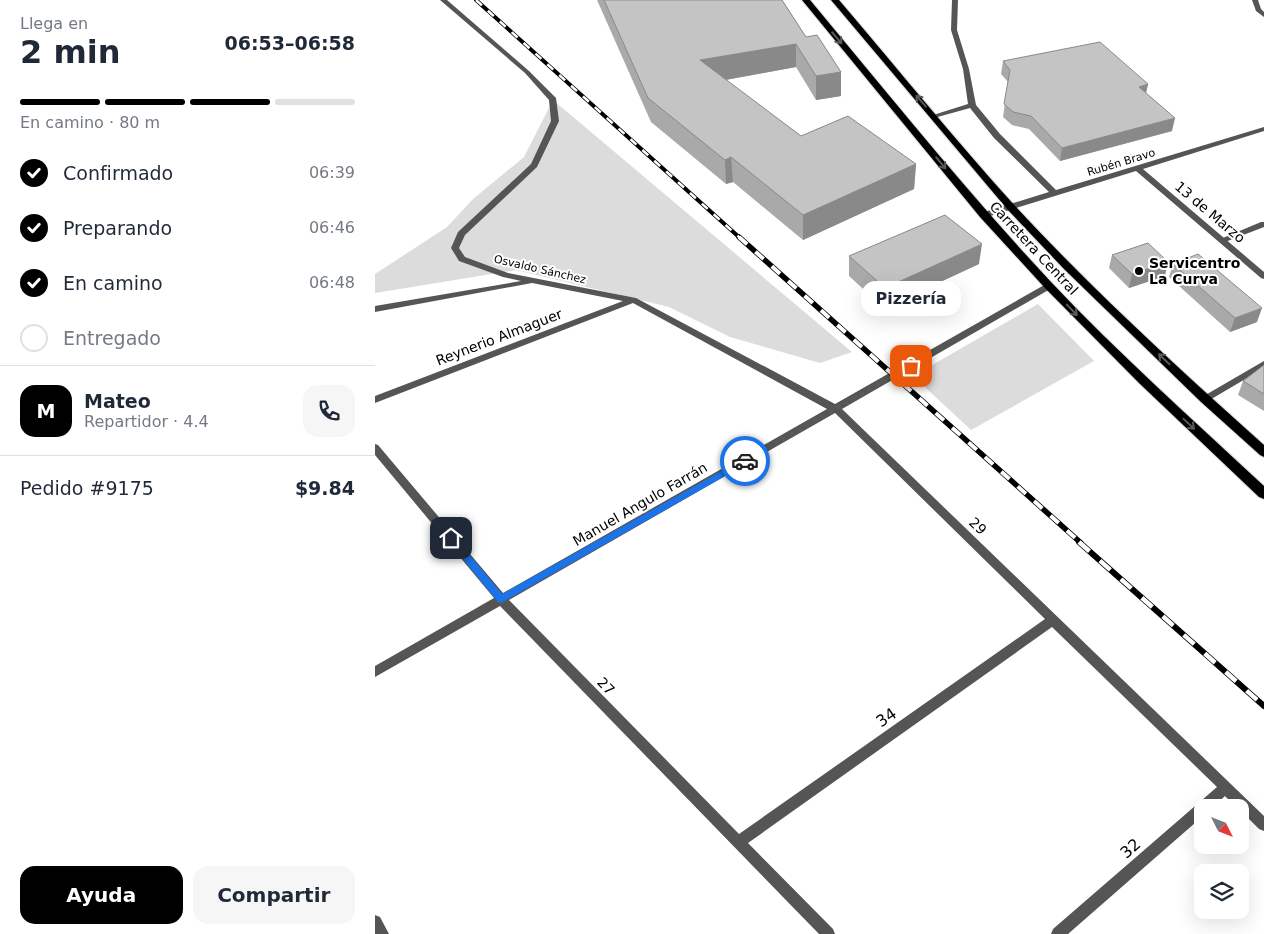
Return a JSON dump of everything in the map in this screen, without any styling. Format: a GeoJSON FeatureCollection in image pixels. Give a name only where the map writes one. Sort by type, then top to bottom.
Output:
{"type":"FeatureCollection","features":[{"type":"Feature","properties":{"kind":"main road","name":"Carretera Central"},"geometry":{"type":"LineString","coordinates":[[806,0],[984,215],[1049,286],[1143,380],[1264,494]]}},
{"type":"Feature","properties":{"kind":"main road","name":"Carretera Central"},"geometry":{"type":"LineString","coordinates":[[835,0],[1012,208],[1068,267],[1205,399],[1264,452]]}},
{"type":"Feature","properties":{"kind":"street","name":"Osvaldo Sánchez"},"geometry":{"type":"LineString","coordinates":[[443,0],[527,72],[553,100],[555,122],[534,165],[461,234],[455,248],[462,259],[506,275],[633,300]]}},
{"type":"Feature","properties":{"kind":"street"},"geometry":{"type":"LineString","coordinates":[[955,0],[954,30],[966,69],[972,105],[997,136],[1055,194]]}},
{"type":"Feature","properties":{"kind":"street"},"geometry":{"type":"LineString","coordinates":[[1255,0],[1259,10],[1264,15]]}},
{"type":"Feature","properties":{"kind":"street"},"geometry":{"type":"LineString","coordinates":[[934,116],[972,105]]}},
{"type":"Feature","properties":{"kind":"street","name":"Rubén Bravo"},"geometry":{"type":"LineString","coordinates":[[984,215],[1012,208],[1264,129]]}},
{"type":"Feature","properties":{"kind":"street","name":"13 de Marzo"},"geometry":{"type":"LineString","coordinates":[[1137,168],[1264,276]]}},
{"type":"Feature","properties":{"kind":"street"},"geometry":{"type":"LineString","coordinates":[[1222,240],[1264,224]]}},
{"type":"Feature","properties":{"kind":"street"},"geometry":{"type":"LineString","coordinates":[[375,309],[534,281]]}},
{"type":"Feature","properties":{"kind":"street","name":"Manuel Angulo Farrán"},"geometry":{"type":"LineString","coordinates":[[375,672],[1049,286]]}},
{"type":"Feature","properties":{"kind":"street","name":"Reynerio Almaguer"},"geometry":{"type":"LineString","coordinates":[[375,400],[633,300]]}},
{"type":"Feature","properties":{"kind":"street","name":"29"},"geometry":{"type":"LineString","coordinates":[[633,300],[836,409],[1264,825]]}},
{"type":"Feature","properties":{"kind":"street"},"geometry":{"type":"LineString","coordinates":[[1205,399],[1264,364]]}},
{"type":"Feature","properties":{"kind":"street","name":"27"},"geometry":{"type":"LineString","coordinates":[[375,448],[501,599],[828,934]]}},
{"type":"Feature","properties":{"kind":"street","name":"34"},"geometry":{"type":"LineString","coordinates":[[738,842],[1053,620]]}},
{"type":"Feature","properties":{"kind":"street","name":"32"},"geometry":{"type":"LineString","coordinates":[[1058,934],[1225,788]]}},
{"type":"Feature","properties":{"kind":"street"},"geometry":{"type":"LineString","coordinates":[[375,922],[382,934]]}},
{"type":"Feature","properties":{"kind":"shaded area"},"geometry":{"type":"Polygon","coordinates":[[[553,100],[852,352],[820,363],[730,337],[669,307],[516,270],[375,293],[375,274],[447,227],[473,199],[524,157],[553,100]]]}},
{"type":"Feature","properties":{"kind":"shaded area"},"geometry":{"type":"Polygon","coordinates":[[[1038,304],[1094,361],[971,430],[913,376],[1038,304]]]}},
{"type":"Feature","properties":{"kind":"building"},"geometry":{"type":"Polygon","coordinates":[[[604,0],[782,0],[806,37],[817,35],[841,72],[816,76],[796,44],[700,60],[801,136],[848,116],[916,164],[803,215],[731,157],[725,160],[648,98],[604,0]]]}},
{"type":"Feature","properties":{"kind":"building"},"geometry":{"type":"Polygon","coordinates":[[[1100,42],[1148,84],[1139,87],[1175,118],[1062,148],[1031,116],[1013,112],[1004,104],[1010,70],[1003,61],[1100,42]]]}},
{"type":"Feature","properties":{"kind":"building"},"geometry":{"type":"Polygon","coordinates":[[[945,215],[982,244],[885,288],[849,256],[945,215]]]}},
{"type":"Feature","properties":{"kind":"building"},"geometry":{"type":"Polygon","coordinates":[[[1148,243],[1168,262],[1132,274],[1112,255],[1148,243]]]}},
{"type":"Feature","properties":{"kind":"building"},"geometry":{"type":"Polygon","coordinates":[[[1198,254],[1262,308],[1235,318],[1173,264],[1198,254]]]}},
{"type":"Feature","properties":{"kind":"building"},"geometry":{"type":"Polygon","coordinates":[[[1264,365],[1264,394],[1243,381],[1264,365]]]}},
{"type":"Feature","properties":{"kind":"railway"},"geometry":{"type":"LineString","coordinates":[[476,0],[740,238]]}},
{"type":"Feature","properties":{"kind":"railway"},"geometry":{"type":"LineString","coordinates":[[739,237],[1081,543]]}},
{"type":"Feature","properties":{"kind":"railway"},"geometry":{"type":"LineString","coordinates":[[1079,542],[1264,706]]}},
{"type":"Feature","properties":{"kind":"way so far"},"geometry":{"type":"LineString","coordinates":[[745,461],[911,366]]}},
{"type":"Feature","properties":{"kind":"place","name":"Servicentro La Curva"},"geometry":{"type":"Point","coordinates":[1139,271]}},
{"type":"Feature","properties":{"kind":"place","name":"Pizzería"},"geometry":{"type":"Point","coordinates":[911,366]}},
{"type":"Feature","properties":{"kind":"route"},"geometry":{"type":"LineString","coordinates":[[451,538],[501,599],[745,461]]}}]}
